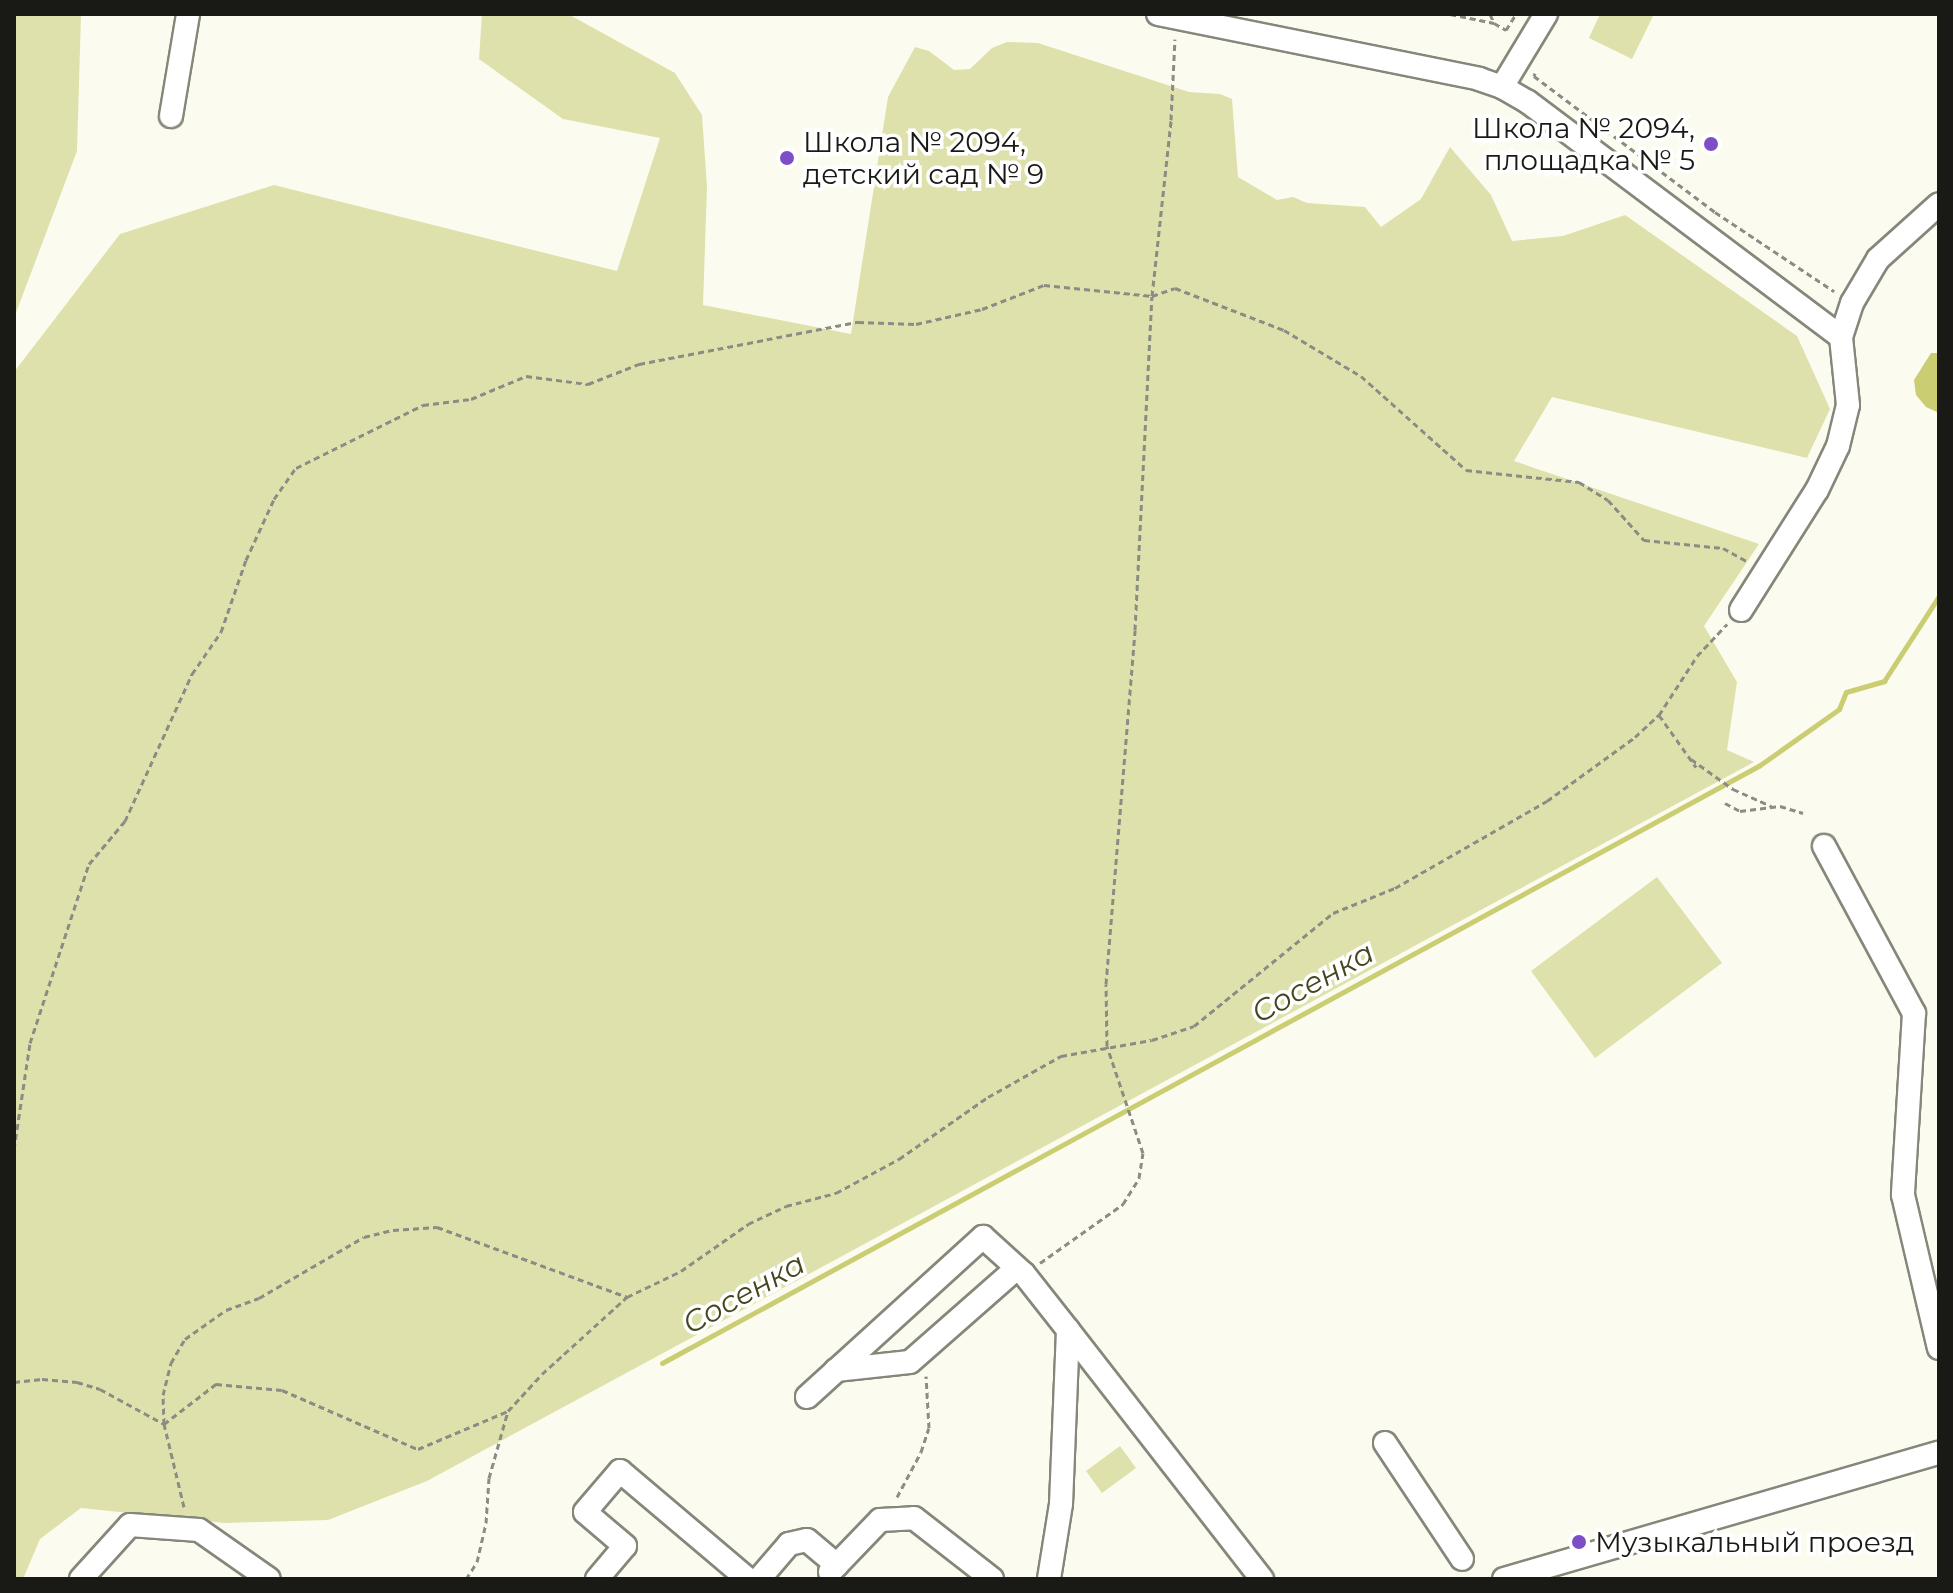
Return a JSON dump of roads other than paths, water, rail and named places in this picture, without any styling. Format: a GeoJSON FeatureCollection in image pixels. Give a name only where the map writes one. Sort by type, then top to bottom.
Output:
{"type":"FeatureCollection","features":[{"type":"Feature","properties":{"kind":"street"},"geometry":{"type":"LineString","coordinates":[[171,116],[188,14]]}},
{"type":"Feature","properties":{"kind":"street"},"geometry":{"type":"LineString","coordinates":[[1502,87],[1546,14]]}},
{"type":"Feature","properties":{"kind":"street"},"geometry":{"type":"LineString","coordinates":[[1166,15],[1220,20],[1479,79],[1502,87],[1528,102],[1841,337]]}},
{"type":"Feature","properties":{"kind":"street"},"geometry":{"type":"LineString","coordinates":[[1741,610],[1817,490],[1838,446],[1848,405],[1841,337],[1852,303],[1878,259],[1939,204]]}},
{"type":"Feature","properties":{"kind":"street"},"geometry":{"type":"LineString","coordinates":[[1824,846],[1914,1013],[1903,1195],[1939,1348]]}},
{"type":"Feature","properties":{"kind":"street"},"geometry":{"type":"LineString","coordinates":[[807,1397],[983,1237],[1020,1271],[1262,1579]]}},
{"type":"Feature","properties":{"kind":"street"},"geometry":{"type":"LineString","coordinates":[[836,1370],[910,1362],[1020,1271]]}},
{"type":"Feature","properties":{"kind":"street"},"geometry":{"type":"LineString","coordinates":[[1049,1579],[1061,1504],[1068,1330]]}},
{"type":"Feature","properties":{"kind":"street"},"geometry":{"type":"LineString","coordinates":[[1385,1443],[1462,1559]]}},
{"type":"Feature","properties":{"kind":"street"},"geometry":{"type":"LineString","coordinates":[[1504,1579],[1939,1453]]}},
{"type":"Feature","properties":{"kind":"street"},"geometry":{"type":"LineString","coordinates":[[597,1579],[625,1546],[585,1512],[620,1471],[747,1578],[789,1544],[807,1540],[833,1574],[880,1520],[914,1518],[992,1579]]}},
{"type":"Feature","properties":{"kind":"street"},"geometry":{"type":"LineString","coordinates":[[81,1579],[130,1525],[199,1530],[269,1579]]}},
{"type":"Feature","properties":{"kind":"waterway","name":"Сосенка"},"geometry":{"type":"LineString","coordinates":[[662,1363],[1760,765],[1839,709],[1846,692],[1884,681],[1939,596]]}},
{"type":"Feature","properties":{"kind":"place","name":"Школа № 2094, площадка № 5"},"geometry":{"type":"Point","coordinates":[1711,144]}},
{"type":"Feature","properties":{"kind":"place","name":"Школа № 2094, детский сад № 9"},"geometry":{"type":"Point","coordinates":[787,158]}},
{"type":"Feature","properties":{"kind":"place","name":"Музыкальный проезд"},"geometry":{"type":"Point","coordinates":[1579,1542]}}]}
